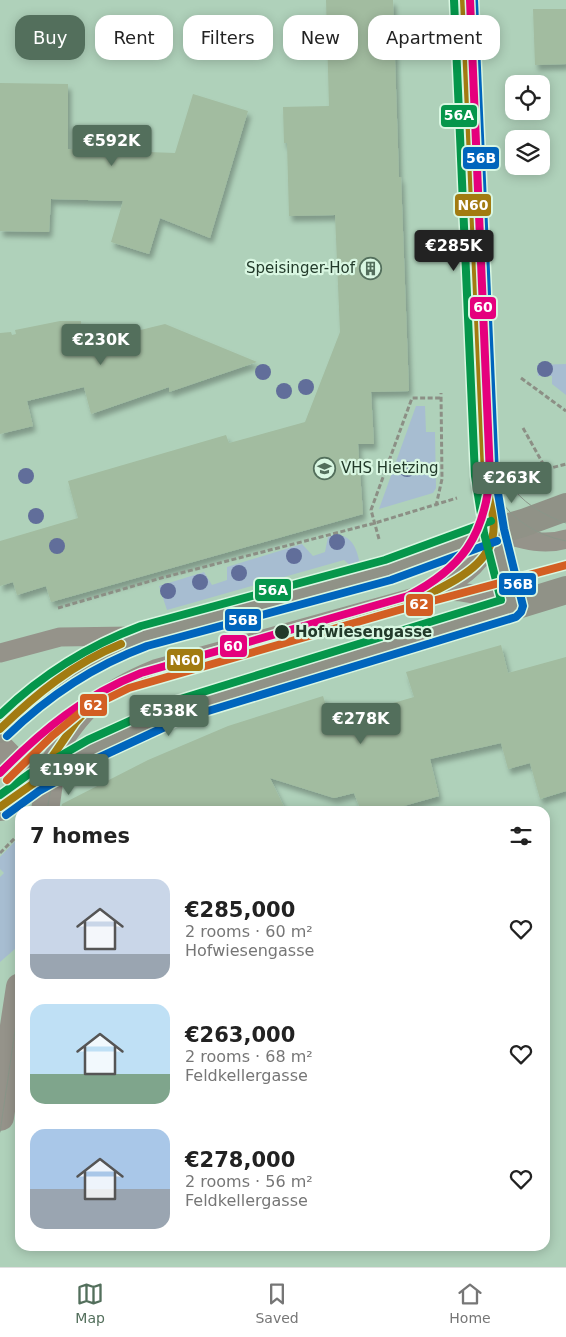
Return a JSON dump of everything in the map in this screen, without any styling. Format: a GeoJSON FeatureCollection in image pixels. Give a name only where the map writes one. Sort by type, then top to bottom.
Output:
{"type":"FeatureCollection","features":[{"type":"Feature","properties":{"kind":"main road"},"geometry":{"type":"LineString","coordinates":[[464,0],[486,486],[494,532],[513,607]]}},
{"type":"Feature","properties":{"kind":"main road"},"geometry":{"type":"LineString","coordinates":[[0,729],[23,706],[55,681],[117,645],[388,570],[477,536],[566,507]]}},
{"type":"Feature","properties":{"kind":"main road"},"geometry":{"type":"LineString","coordinates":[[0,807],[42,779],[93,749],[178,710],[566,590]]}},
{"type":"Feature","properties":{"kind":"street"},"geometry":{"type":"LineString","coordinates":[[0,748],[42,779],[45,806]]}},
{"type":"Feature","properties":{"kind":"street"},"geometry":{"type":"LineString","coordinates":[[0,1118],[8,1012],[15,997]]}},
{"type":"Feature","properties":{"kind":"lane"},"geometry":{"type":"LineString","coordinates":[[42,779],[83,713],[99,698],[129,680],[168,666],[433,592],[460,579],[478,564],[489,548],[494,532],[532,542],[550,544],[566,539]]}},
{"type":"Feature","properties":{"kind":"lane"},"geometry":{"type":"LineString","coordinates":[[433,592],[456,590],[479,594],[513,607]]}},
{"type":"Feature","properties":{"kind":"lane"},"geometry":{"type":"LineString","coordinates":[[0,654],[60,637],[144,636]]}},
{"type":"Feature","properties":{"kind":"path"},"geometry":{"type":"LineString","coordinates":[[521,378],[566,411]]}},
{"type":"Feature","properties":{"kind":"path"},"geometry":{"type":"LineString","coordinates":[[57,608],[161,578],[375,523],[371,510],[412,398],[442,395],[442,479],[436,506]]}},
{"type":"Feature","properties":{"kind":"path"},"geometry":{"type":"LineString","coordinates":[[523,428],[546,469]]}},
{"type":"Feature","properties":{"kind":"path"},"geometry":{"type":"LineString","coordinates":[[0,853],[15,838]]}},
{"type":"Feature","properties":{"kind":"shaded area"},"geometry":{"type":"Polygon","coordinates":[[[566,364],[566,395],[552,384],[552,376],[538,376],[537,365],[566,364]]]}},
{"type":"Feature","properties":{"kind":"shaded area"},"geometry":{"type":"Polygon","coordinates":[[[416,406],[425,406],[426,432],[435,432],[436,488],[433,493],[379,509],[416,406]]]}},
{"type":"Feature","properties":{"kind":"shaded area"},"geometry":{"type":"Polygon","coordinates":[[[338,535],[348,539],[354,545],[360,564],[352,567],[344,560],[167,610],[159,586],[204,572],[212,585],[227,580],[227,567],[302,544],[313,556],[325,552],[328,537],[338,535]]]}},
{"type":"Feature","properties":{"kind":"shaded area"},"geometry":{"type":"Polygon","coordinates":[[[15,841],[15,949],[0,962],[0,877],[4,873],[0,869],[0,857],[15,841]]]}},
{"type":"Feature","properties":{"kind":"building"},"geometry":{"type":"Polygon","coordinates":[[[326,0],[393,0],[394,15],[368,15],[368,60],[395,60],[409,391],[371,392],[374,444],[358,444],[363,514],[51,602],[46,586],[17,595],[13,582],[0,586],[0,541],[78,518],[68,481],[226,435],[229,443],[305,422],[340,332],[335,215],[289,216],[287,143],[284,143],[283,107],[329,106],[328,60],[358,60],[358,15],[326,15],[326,0]]]}},
{"type":"Feature","properties":{"kind":"building"},"geometry":{"type":"Polygon","coordinates":[[[533,9],[566,9],[566,64],[535,65],[533,9]]]}},
{"type":"Feature","properties":{"kind":"building"},"geometry":{"type":"Polygon","coordinates":[[[0,83],[68,84],[68,149],[175,153],[193,94],[248,111],[210,238],[160,218],[149,254],[111,242],[123,201],[51,199],[49,232],[0,231],[0,83]]]}},
{"type":"Feature","properties":{"kind":"building"},"geometry":{"type":"Polygon","coordinates":[[[60,321],[81,321],[83,344],[165,324],[257,362],[169,392],[169,387],[91,414],[84,387],[27,401],[33,426],[0,434],[0,333],[11,332],[12,335],[16,334],[15,330],[60,321]]]}},
{"type":"Feature","properties":{"kind":"building"},"geometry":{"type":"Polygon","coordinates":[[[501,645],[508,673],[566,657],[566,791],[540,799],[530,763],[508,769],[501,743],[430,759],[439,796],[404,806],[359,806],[354,793],[334,798],[270,778],[284,806],[62,806],[62,804],[148,760],[228,726],[323,696],[331,721],[414,697],[406,672],[501,645]]]}},
{"type":"Feature","properties":{"kind":"tram line","name":"60"},"geometry":{"type":"LineString","coordinates":[[0,773],[32,742],[65,715],[101,692],[121,682],[141,673],[408,596],[443,574],[467,548],[476,533],[482,517],[490,476],[470,0]]}},
{"type":"Feature","properties":{"kind":"tram line"},"geometry":{"type":"LineString","coordinates":[[489,416],[495,453],[509,483],[519,496],[532,506],[566,523]]}},
{"type":"Feature","properties":{"kind":"tram line"},"geometry":{"type":"LineString","coordinates":[[474,421],[481,462],[498,498],[511,513],[526,525],[544,535],[566,541]]}},
{"type":"Feature","properties":{"kind":"tram line"},"geometry":{"type":"LineString","coordinates":[[48,806],[60,757],[69,735],[81,717],[97,701],[116,687],[168,665]]}},
{"type":"Feature","properties":{"kind":"tram line"},"geometry":{"type":"LineString","coordinates":[[0,1132],[15,1031]]}},
{"type":"Feature","properties":{"kind":"transit line","name":"56A"},"geometry":{"type":"LineString","coordinates":[[0,795],[29,774],[88,740],[174,701],[501,600],[484,533],[475,476],[454,0]]}},
{"type":"Feature","properties":{"kind":"transit line","name":"N60"},"geometry":{"type":"LineString","coordinates":[[0,807],[34,783],[76,722],[90,706],[129,680],[168,665],[433,592],[467,572],[485,555],[491,544],[493,518],[485,476],[464,0]]}},
{"type":"Feature","properties":{"kind":"transit line","name":"56B"},"geometry":{"type":"LineString","coordinates":[[18,806],[39,791],[98,758],[182,719],[516,617],[521,612],[523,606],[504,529],[495,475],[474,0]]}},
{"type":"Feature","properties":{"kind":"transit line","name":"56A"},"geometry":{"type":"LineString","coordinates":[[0,715],[32,687],[66,663],[102,643],[141,626],[385,560],[491,521]]}},
{"type":"Feature","properties":{"kind":"transit line","name":"56B"},"geometry":{"type":"LineString","coordinates":[[7,736],[55,695],[72,684],[108,663],[147,646],[391,580],[497,541]]}},
{"type":"Feature","properties":{"kind":"transit line","name":"62"},"geometry":{"type":"LineString","coordinates":[[7,780],[52,736],[82,711],[129,688],[399,610],[566,565]]}},
{"type":"Feature","properties":{"kind":"transit line","name":"N60"},"geometry":{"type":"LineString","coordinates":[[0,729],[56,680],[87,660],[121,644]]}},
{"type":"Feature","properties":{"kind":"transit line","name":"56B"},"geometry":{"type":"LineString","coordinates":[[6,815],[15,808]]}},
{"type":"Feature","properties":{"kind":"place","name":"Speisinger-Hof"},"geometry":{"type":"Point","coordinates":[371,268]}},
{"type":"Feature","properties":{"kind":"place","name":"VHS Hietzing"},"geometry":{"type":"Point","coordinates":[325,468]}},
{"type":"Feature","properties":{"kind":"place","name":"Hofwiesengasse"},"geometry":{"type":"Point","coordinates":[282,632]}}]}
